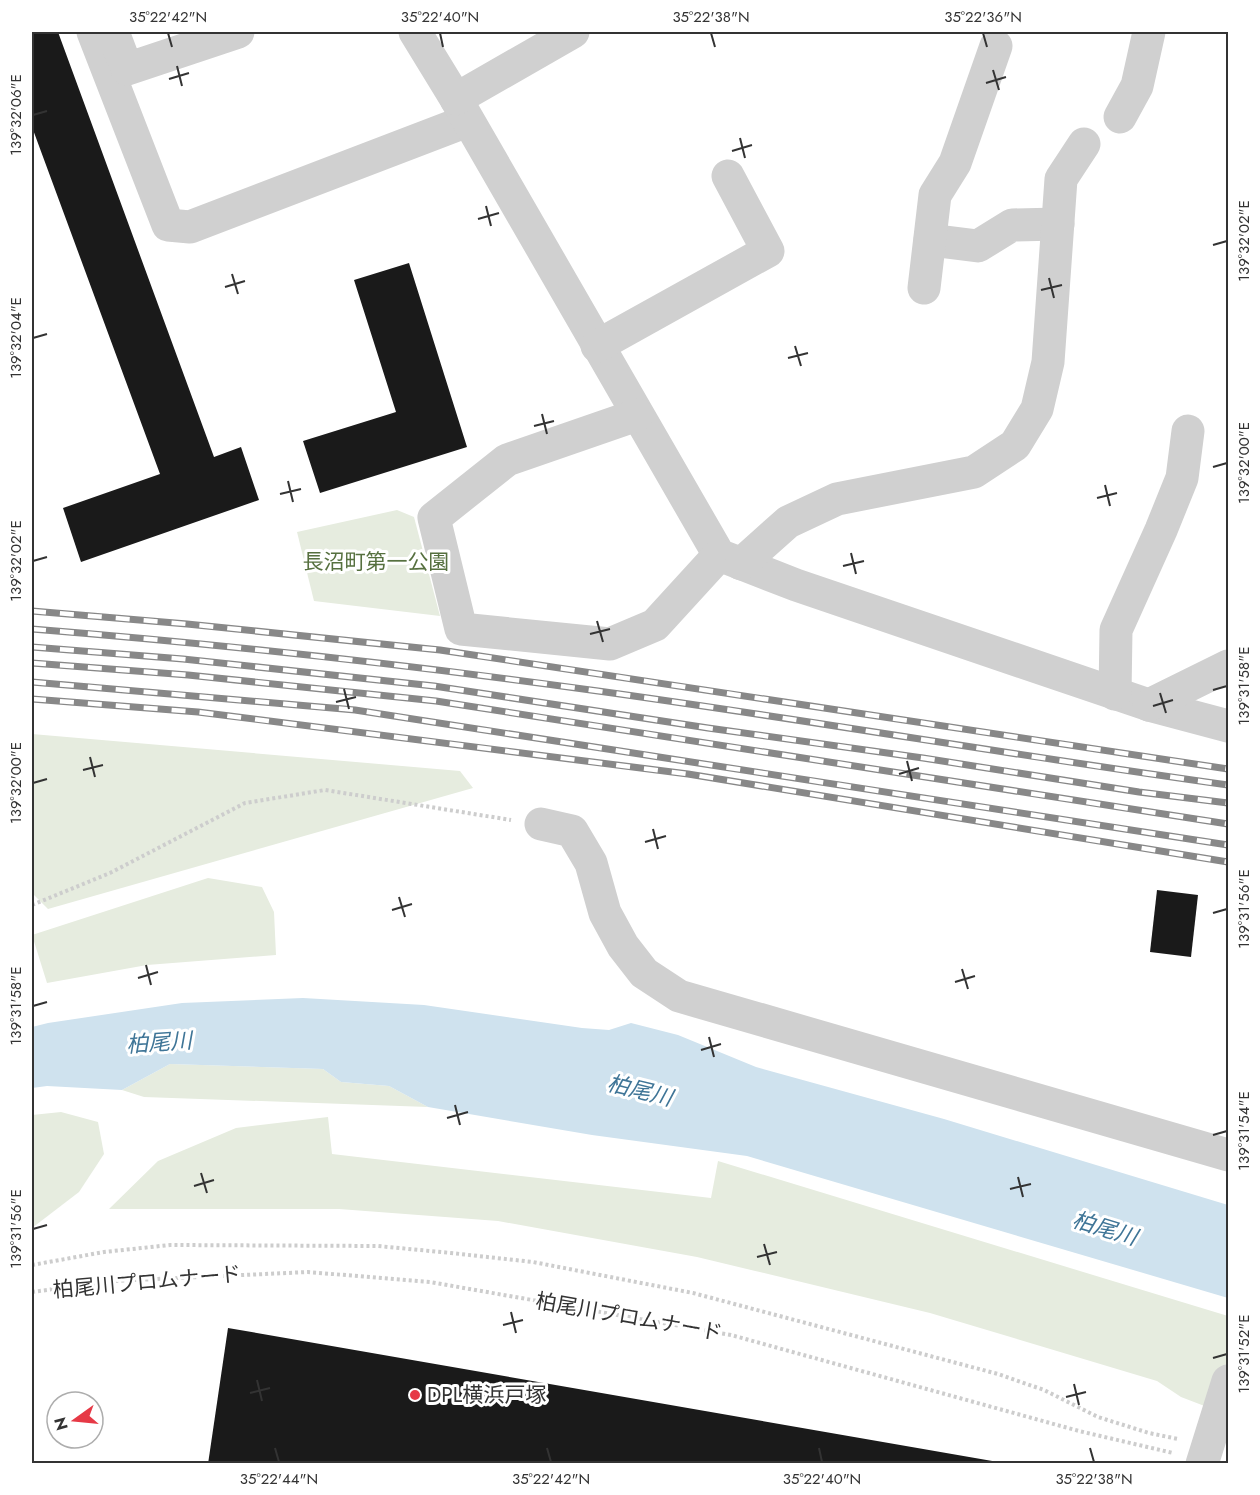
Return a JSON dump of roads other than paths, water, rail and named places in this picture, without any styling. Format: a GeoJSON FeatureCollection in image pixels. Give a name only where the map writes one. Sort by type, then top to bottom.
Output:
{"type":"FeatureCollection","features":[{"type":"Feature","properties":{"kind":"street"},"geometry":{"type":"LineString","coordinates":[[93,32],[168,225],[190,227],[461,110],[573,32]]}},
{"type":"Feature","properties":{"kind":"street"},"geometry":{"type":"LineString","coordinates":[[113,32],[127,69],[238,32]]}},
{"type":"Feature","properties":{"kind":"street"},"geometry":{"type":"LineString","coordinates":[[415,32],[637,415],[730,559],[796,585],[1115,694],[1228,726]]}},
{"type":"Feature","properties":{"kind":"street"},"geometry":{"type":"LineString","coordinates":[[1120,117],[1137,86],[1149,32]]}},
{"type":"Feature","properties":{"kind":"street"},"geometry":{"type":"LineString","coordinates":[[924,288],[935,195],[955,163],[996,46]]}},
{"type":"Feature","properties":{"kind":"street"},"geometry":{"type":"LineString","coordinates":[[637,415],[507,460],[434,519],[461,629],[610,644],[655,625],[730,559],[788,522],[837,499],[974,472],[1015,445],[1037,409],[1048,362],[1061,179],[1084,144]]}},
{"type":"Feature","properties":{"kind":"street"},"geometry":{"type":"LineString","coordinates":[[597,346],[768,251],[728,176]]}},
{"type":"Feature","properties":{"kind":"street"},"geometry":{"type":"LineString","coordinates":[[930,240],[978,246],[1011,225],[1058,224]]}},
{"type":"Feature","properties":{"kind":"street"},"geometry":{"type":"LineString","coordinates":[[1115,694],[1116,630],[1182,478],[1188,431]]}},
{"type":"Feature","properties":{"kind":"street"},"geometry":{"type":"LineString","coordinates":[[1149,705],[1228,666]]}},
{"type":"Feature","properties":{"kind":"street"},"geometry":{"type":"LineString","coordinates":[[541,824],[572,831],[591,863],[605,913],[623,946],[644,973],[679,996],[1228,1155]]}},
{"type":"Feature","properties":{"kind":"street"},"geometry":{"type":"LineString","coordinates":[[1207,1446],[1228,1381]]}},
{"type":"Feature","properties":{"kind":"water","name":"柏尾川"},"geometry":{"type":"Polygon","coordinates":[[[303,998],[424,1005],[582,1028],[609,1030],[631,1023],[678,1035],[756,1067],[944,1119],[1228,1205],[1228,1298],[747,1156],[592,1135],[428,1107],[389,1086],[341,1082],[323,1069],[170,1064],[122,1090],[47,1086],[32,1088],[32,1027],[182,1003],[303,998]]]}},
{"type":"Feature","properties":{"kind":"railway"},"geometry":{"type":"LineString","coordinates":[[32,611],[187,624],[440,650],[1228,769]]}},
{"type":"Feature","properties":{"kind":"railway"},"geometry":{"type":"LineString","coordinates":[[32,629],[245,648],[527,681],[1228,785]]}},
{"type":"Feature","properties":{"kind":"railway"},"geometry":{"type":"LineString","coordinates":[[32,647],[183,659],[434,686],[1139,792],[1228,803]]}},
{"type":"Feature","properties":{"kind":"railway"},"geometry":{"type":"LineString","coordinates":[[32,663],[188,675],[436,701],[1228,824]]}},
{"type":"Feature","properties":{"kind":"railway"},"geometry":{"type":"LineString","coordinates":[[32,682],[355,710],[1228,845]]}},
{"type":"Feature","properties":{"kind":"railway"},"geometry":{"type":"LineString","coordinates":[[32,699],[198,712],[688,774],[1228,862]]}},
{"type":"Feature","properties":{"kind":"place","name":"DPL横浜戸塚"},"geometry":{"type":"Point","coordinates":[415,1395]}},
{"type":"Feature","properties":{"kind":"park label","name":"長沼町第一公園"},"geometry":{"type":"Point","coordinates":[376,562]}}]}
